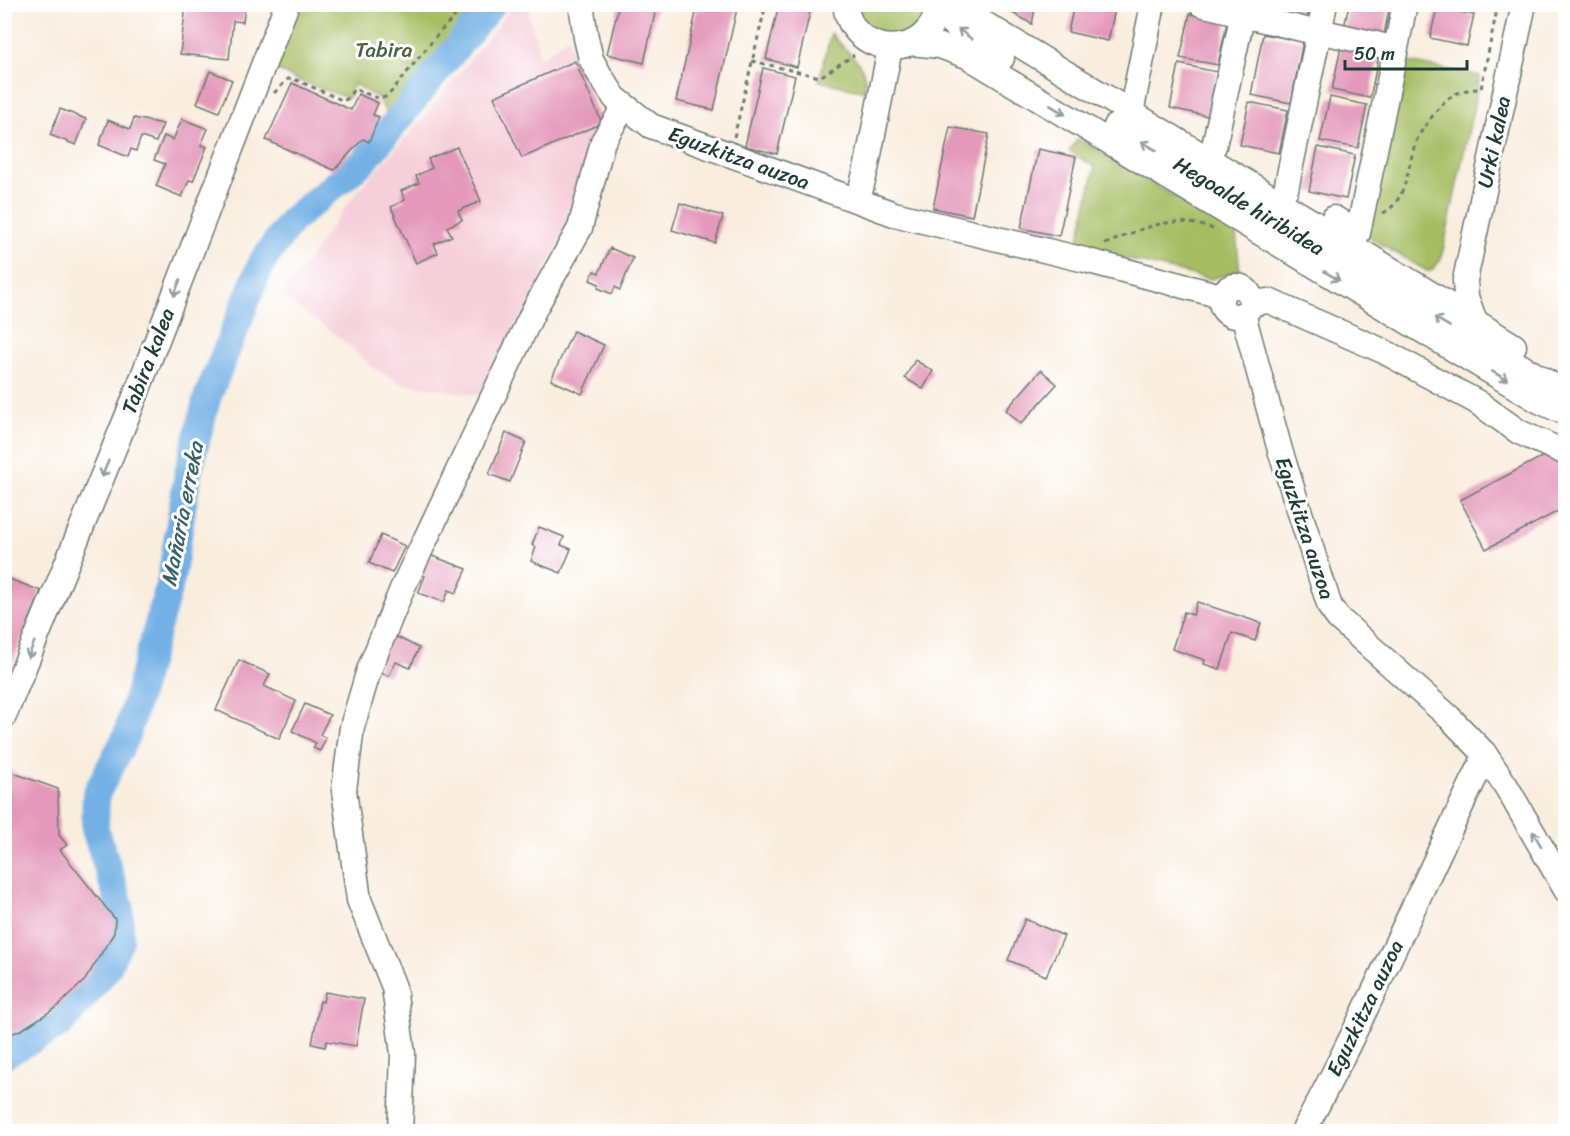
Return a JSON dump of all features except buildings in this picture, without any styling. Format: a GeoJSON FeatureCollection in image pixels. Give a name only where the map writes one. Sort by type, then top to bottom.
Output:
{"type":"FeatureCollection","features":[{"type":"Feature","properties":{"kind":"street","name":"Tabira kalea"},"geometry":{"type":"LineString","coordinates":[[4,716],[135,396],[287,4]]}},
{"type":"Feature","properties":{"kind":"street","name":"Eguzkitza auzoa"},"geometry":{"type":"LineString","coordinates":[[581,4],[591,59],[615,98],[651,126],[894,214],[1074,257],[1221,296],[1227,288],[1237,285],[1249,293],[1247,309],[1280,450],[1330,607],[1338,618],[1449,717],[1484,753],[1506,786],[1566,890]]}},
{"type":"Feature","properties":{"kind":"street"},"geometry":{"type":"LineString","coordinates":[[845,4],[849,21],[862,37],[870,42],[940,46],[967,56],[1539,400],[1566,413]]}},
{"type":"Feature","properties":{"kind":"street"},"geometry":{"type":"LineString","coordinates":[[1132,105],[1154,4]]}},
{"type":"Feature","properties":{"kind":"street"},"geometry":{"type":"LineString","coordinates":[[1201,4],[1241,10],[1315,31],[1384,46]]}},
{"type":"Feature","properties":{"kind":"street","name":"Hegoalde hiribidea"},"geometry":{"type":"LineString","coordinates":[[1286,189],[1315,31],[1325,4]]}},
{"type":"Feature","properties":{"kind":"street","name":"Hegoalde hiribidea"},"geometry":{"type":"LineString","coordinates":[[1132,105],[1214,146],[1358,233],[1405,4]]}},
{"type":"Feature","properties":{"kind":"street","name":"Urki kalea"},"geometry":{"type":"LineString","coordinates":[[1465,280],[1524,4]]}},
{"type":"Feature","properties":{"kind":"street"},"geometry":{"type":"LineString","coordinates":[[900,45],[923,35],[945,6],[965,12],[1132,105],[1516,347],[1566,375]]}},
{"type":"Feature","properties":{"kind":"street","name":"Hegoalde hiribidea"},"geometry":{"type":"LineString","coordinates":[[945,6],[958,29],[976,42],[1566,393]]}},
{"type":"Feature","properties":{"kind":"street","name":"Hegoalde hiribidea"},"geometry":{"type":"LineString","coordinates":[[1214,146],[1241,10]]}},
{"type":"Feature","properties":{"kind":"street"},"geometry":{"type":"LineString","coordinates":[[858,200],[900,45]]}},
{"type":"Feature","properties":{"kind":"street"},"geometry":{"type":"LineString","coordinates":[[400,1131],[404,1054],[394,987],[359,900],[344,790],[352,727],[369,670],[402,590],[534,310],[580,228],[603,141],[624,107]]}},
{"type":"Feature","properties":{"kind":"street"},"geometry":{"type":"LineString","coordinates":[[1433,295],[1450,292],[1465,280]]}},
{"type":"Feature","properties":{"kind":"street"},"geometry":{"type":"LineString","coordinates":[[1465,280],[1466,297],[1475,321]]}},
{"type":"Feature","properties":{"kind":"street"},"geometry":{"type":"LineString","coordinates":[[1247,309],[1269,301],[1383,351],[1477,402],[1519,432],[1566,453]]}},
{"type":"Feature","properties":{"kind":"street","name":"Eguzkitza auzoa"},"geometry":{"type":"LineString","coordinates":[[1303,1131],[1374,993],[1481,765],[1484,753]]}},
{"type":"Feature","properties":{"kind":"path"},"geometry":{"type":"LineString","coordinates":[[271,95],[288,79],[294,79],[344,101],[354,89],[378,98],[387,97],[438,34],[466,4]]}},
{"type":"Feature","properties":{"kind":"path"},"geometry":{"type":"LineString","coordinates":[[732,145],[765,4]]}},
{"type":"Feature","properties":{"kind":"path"},"geometry":{"type":"LineString","coordinates":[[1358,233],[1370,218],[1388,210],[1401,194],[1416,141],[1446,99],[1470,88],[1480,89],[1498,4]]}},
{"type":"Feature","properties":{"kind":"path"},"geometry":{"type":"LineString","coordinates":[[752,60],[820,77],[854,55]]}},
{"type":"Feature","properties":{"kind":"path"},"geometry":{"type":"LineString","coordinates":[[1103,245],[1166,222],[1195,222],[1214,230]]}},
{"type":"Feature","properties":{"kind":"shaded area"},"geometry":{"type":"Polygon","coordinates":[[[514,5],[529,5],[529,15],[541,58],[568,37],[575,61],[602,123],[579,204],[482,396],[400,383],[374,368],[335,334],[282,297],[355,194],[422,120],[514,5]]]}},
{"type":"Feature","properties":{"kind":"green space"},"geometry":{"type":"Polygon","coordinates":[[[856,4],[930,5],[924,22],[898,38],[876,32],[866,25],[856,4]]]}},
{"type":"Feature","properties":{"kind":"green space","name":"Tabira"},"geometry":{"type":"Polygon","coordinates":[[[295,5],[491,5],[476,17],[453,48],[388,116],[378,98],[354,84],[348,98],[294,79],[271,66],[295,5]]]}},
{"type":"Feature","properties":{"kind":"green space"},"geometry":{"type":"Polygon","coordinates":[[[831,33],[860,65],[865,81],[865,91],[819,81],[831,33]]]}},
{"type":"Feature","properties":{"kind":"green space"},"geometry":{"type":"Polygon","coordinates":[[[1399,60],[1480,76],[1444,246],[1440,261],[1431,271],[1427,271],[1365,235],[1399,60]]]}},
{"type":"Feature","properties":{"kind":"green space"},"geometry":{"type":"Polygon","coordinates":[[[1078,139],[1236,233],[1240,273],[1235,272],[1210,279],[1077,247],[1095,167],[1069,151],[1078,139]]]}},
{"type":"Feature","properties":{"kind":"waterway","name":"Mañaria erreka"},"geometry":{"type":"LineString","coordinates":[[4,1055],[61,1024],[106,970],[120,940],[120,906],[95,829],[96,794],[126,737],[171,579],[188,473],[207,398],[262,262],[292,220],[364,161],[492,4]]}}]}
